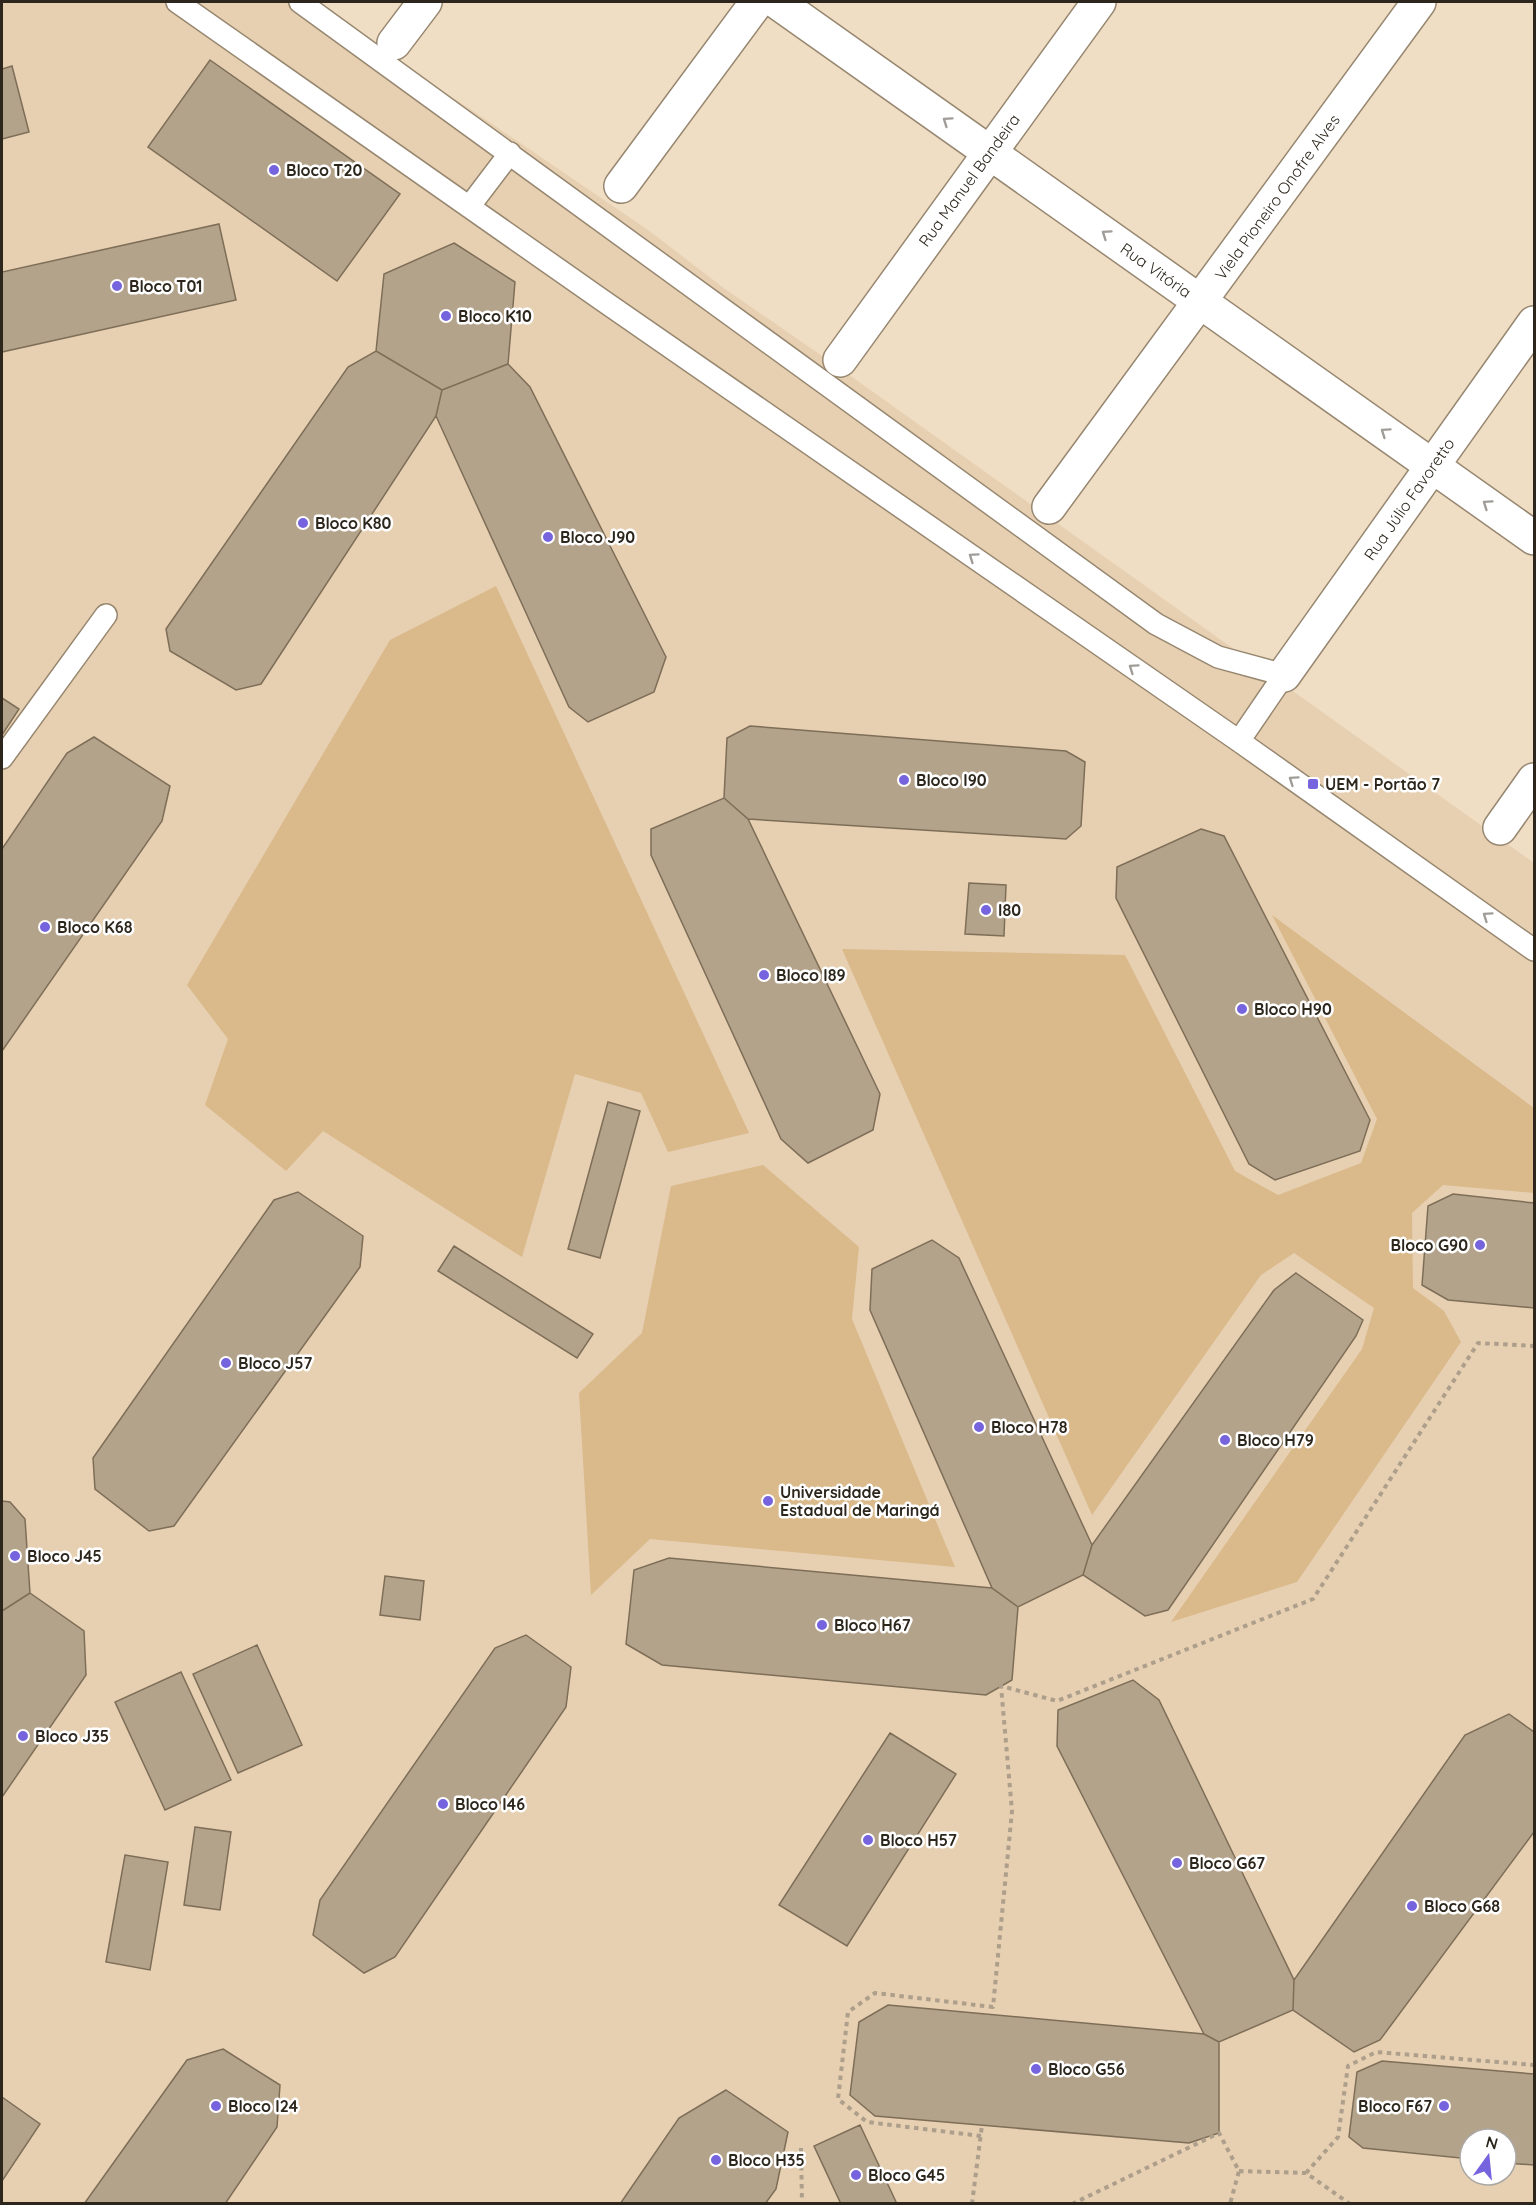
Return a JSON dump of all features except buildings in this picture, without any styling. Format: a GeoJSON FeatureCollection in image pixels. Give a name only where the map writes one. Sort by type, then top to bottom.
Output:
{"type":"FeatureCollection","features":[{"type":"Feature","properties":{"kind":"street"},"geometry":{"type":"LineString","coordinates":[[394,43],[425,2]]}},
{"type":"Feature","properties":{"kind":"street"},"geometry":{"type":"LineString","coordinates":[[621,186],[757,2]]}},
{"type":"Feature","properties":{"kind":"street","name":"Rua Vitória"},"geometry":{"type":"LineString","coordinates":[[777,2],[1534,538]]}},
{"type":"Feature","properties":{"kind":"street","name":"Rua Manuel Bandeira"},"geometry":{"type":"LineString","coordinates":[[840,360],[1099,2]]}},
{"type":"Feature","properties":{"kind":"street","name":"Viela Pioneiro Onofre Alves"},"geometry":{"type":"LineString","coordinates":[[1049,507],[1419,2]]}},
{"type":"Feature","properties":{"kind":"street","name":"Rua Júlio Favoretto"},"geometry":{"type":"LineString","coordinates":[[1284,675],[1534,322]]}},
{"type":"Feature","properties":{"kind":"street"},"geometry":{"type":"LineString","coordinates":[[1500,828],[1534,780]]}},
{"type":"Feature","properties":{"kind":"lane"},"geometry":{"type":"LineString","coordinates":[[177,2],[1239,741],[1534,950]]}},
{"type":"Feature","properties":{"kind":"lane"},"geometry":{"type":"LineString","coordinates":[[300,2],[1156,624],[1218,657],[1284,675],[1239,741]]}},
{"type":"Feature","properties":{"kind":"lane"},"geometry":{"type":"LineString","coordinates":[[469,207],[510,153]]}},
{"type":"Feature","properties":{"kind":"lane"},"geometry":{"type":"LineString","coordinates":[[2,758],[106,615]]}},
{"type":"Feature","properties":{"kind":"path"},"geometry":{"type":"LineString","coordinates":[[981,2136],[867,2122],[838,2098],[848,2012],[875,1993],[993,2007],[1012,1811],[1001,1686],[1057,1701],[1313,1599],[1478,1343],[1534,1346]]}},
{"type":"Feature","properties":{"kind":"path"},"geometry":{"type":"LineString","coordinates":[[1306,2173],[1338,2137],[1348,2066],[1376,2052],[1534,2064]]}},
{"type":"Feature","properties":{"kind":"path"},"geometry":{"type":"LineString","coordinates":[[972,2204],[982,2125]]}},
{"type":"Feature","properties":{"kind":"path"},"geometry":{"type":"LineString","coordinates":[[1072,2204],[1218,2133],[1239,2171],[1230,2204]]}},
{"type":"Feature","properties":{"kind":"path"},"geometry":{"type":"LineString","coordinates":[[801,2148],[802,2204]]}},
{"type":"Feature","properties":{"kind":"path"},"geometry":{"type":"LineString","coordinates":[[1239,2171],[1306,2173],[1350,2204]]}},
{"type":"Feature","properties":{"kind":"shaded area","name":"Universidade Estadual de Maringá"},"geometry":{"type":"Polygon","coordinates":[[[2,2],[313,2],[648,230],[725,289],[1534,863],[1534,2203],[2,2204],[2,2]]]}},
{"type":"Feature","properties":{"kind":"shaded area"},"geometry":{"type":"Polygon","coordinates":[[[496,586],[749,1133],[668,1152],[641,1093],[575,1074],[522,1257],[323,1131],[286,1171],[205,1105],[228,1039],[187,985],[390,640],[496,586]]]}},
{"type":"Feature","properties":{"kind":"shaded area"},"geometry":{"type":"Polygon","coordinates":[[[1272,915],[1534,1108],[1534,1193],[1443,1185],[1412,1213],[1413,1288],[1444,1311],[1461,1342],[1297,1582],[1171,1622],[1362,1349],[1374,1308],[1294,1253],[1261,1275],[1092,1515],[842,949],[1125,955],[1235,1171],[1278,1195],[1361,1163],[1377,1119],[1272,915]]]}},
{"type":"Feature","properties":{"kind":"shaded area"},"geometry":{"type":"Polygon","coordinates":[[[763,1165],[859,1247],[852,1319],[955,1567],[650,1539],[591,1595],[579,1393],[642,1333],[671,1186],[763,1165]]]}},
{"type":"Feature","properties":{"kind":"place","name":"Bloco T20"},"geometry":{"type":"Point","coordinates":[274,170]}},
{"type":"Feature","properties":{"kind":"place","name":"Bloco T01"},"geometry":{"type":"Point","coordinates":[117,286]}},
{"type":"Feature","properties":{"kind":"place","name":"Bloco K10"},"geometry":{"type":"Point","coordinates":[446,316]}},
{"type":"Feature","properties":{"kind":"place","name":"Bloco K80"},"geometry":{"type":"Point","coordinates":[303,523]}},
{"type":"Feature","properties":{"kind":"place","name":"Bloco J90"},"geometry":{"type":"Point","coordinates":[548,537]}},
{"type":"Feature","properties":{"kind":"place","name":"Bloco I90"},"geometry":{"type":"Point","coordinates":[904,780]}},
{"type":"Feature","properties":{"kind":"place","name":"UEM - Portão 7"},"geometry":{"type":"Point","coordinates":[1313,784]}},
{"type":"Feature","properties":{"kind":"place","name":"I80"},"geometry":{"type":"Point","coordinates":[986,910]}},
{"type":"Feature","properties":{"kind":"place","name":"Bloco K68"},"geometry":{"type":"Point","coordinates":[45,927]}},
{"type":"Feature","properties":{"kind":"place","name":"Bloco I89"},"geometry":{"type":"Point","coordinates":[764,975]}},
{"type":"Feature","properties":{"kind":"place","name":"Bloco H90"},"geometry":{"type":"Point","coordinates":[1242,1009]}},
{"type":"Feature","properties":{"kind":"place","name":"Bloco G90"},"geometry":{"type":"Point","coordinates":[1480,1245]}},
{"type":"Feature","properties":{"kind":"place","name":"Bloco J57"},"geometry":{"type":"Point","coordinates":[226,1363]}},
{"type":"Feature","properties":{"kind":"place","name":"Bloco H78"},"geometry":{"type":"Point","coordinates":[979,1427]}},
{"type":"Feature","properties":{"kind":"place","name":"Bloco H79"},"geometry":{"type":"Point","coordinates":[1225,1440]}},
{"type":"Feature","properties":{"kind":"place","name":"Universidade Estadual de Maringá"},"geometry":{"type":"Point","coordinates":[768,1501]}},
{"type":"Feature","properties":{"kind":"place","name":"Bloco J45"},"geometry":{"type":"Point","coordinates":[15,1556]}},
{"type":"Feature","properties":{"kind":"place","name":"Bloco H67"},"geometry":{"type":"Point","coordinates":[822,1625]}},
{"type":"Feature","properties":{"kind":"place","name":"Bloco J35"},"geometry":{"type":"Point","coordinates":[23,1736]}},
{"type":"Feature","properties":{"kind":"place","name":"Bloco I46"},"geometry":{"type":"Point","coordinates":[443,1804]}},
{"type":"Feature","properties":{"kind":"place","name":"Bloco H57"},"geometry":{"type":"Point","coordinates":[868,1840]}},
{"type":"Feature","properties":{"kind":"place","name":"Bloco G67"},"geometry":{"type":"Point","coordinates":[1177,1863]}},
{"type":"Feature","properties":{"kind":"place","name":"Bloco G68"},"geometry":{"type":"Point","coordinates":[1412,1906]}},
{"type":"Feature","properties":{"kind":"place","name":"Bloco G56"},"geometry":{"type":"Point","coordinates":[1036,2069]}},
{"type":"Feature","properties":{"kind":"place","name":"Bloco I24"},"geometry":{"type":"Point","coordinates":[216,2106]}},
{"type":"Feature","properties":{"kind":"place","name":"Bloco F67"},"geometry":{"type":"Point","coordinates":[1444,2106]}},
{"type":"Feature","properties":{"kind":"place","name":"Bloco H35"},"geometry":{"type":"Point","coordinates":[716,2160]}},
{"type":"Feature","properties":{"kind":"place","name":"Bloco G45"},"geometry":{"type":"Point","coordinates":[856,2175]}}]}
